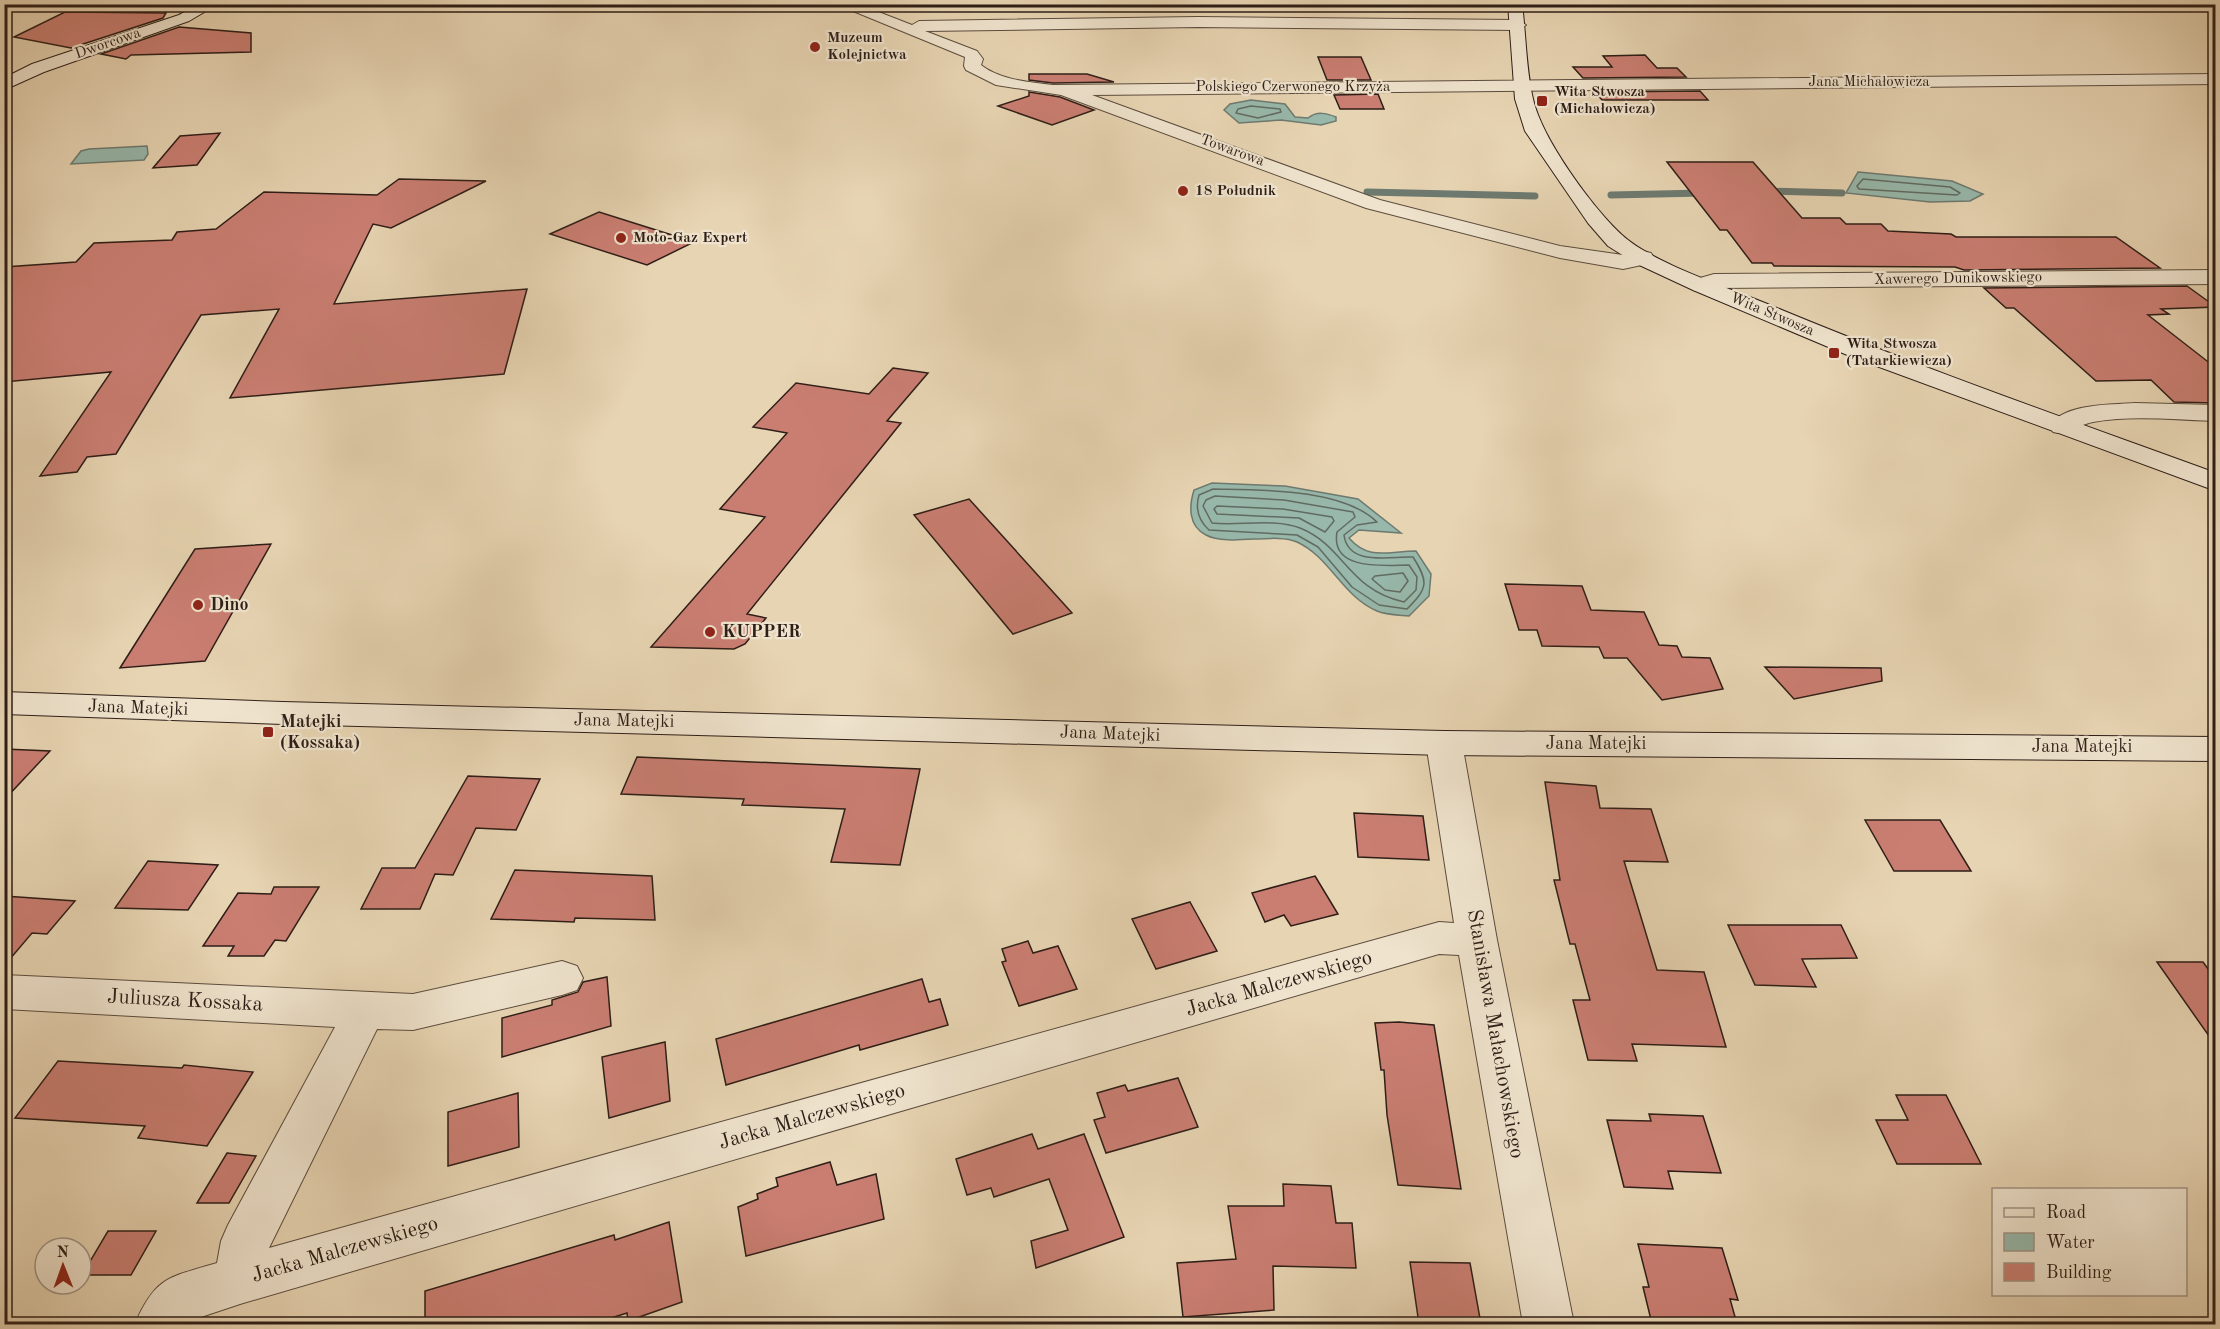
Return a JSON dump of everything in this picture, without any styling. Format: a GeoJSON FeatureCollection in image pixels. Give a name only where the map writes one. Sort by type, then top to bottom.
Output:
{"type":"FeatureCollection","features":[{"type":"Feature","properties":{"kind":"street","name":"Dworcowa"},"geometry":{"type":"LineString","coordinates":[[4,84],[38,68],[184,18],[211,4]]}},
{"type":"Feature","properties":{"kind":"street","name":"Towarowa"},"geometry":{"type":"LineString","coordinates":[[843,4],[970,54],[975,59],[972,66],[979,72],[1024,87],[1063,90],[1373,204],[1464,229],[1578,255],[1623,262],[1643,258]]}},
{"type":"Feature","properties":{"kind":"street","name":"Wita Stwosza"},"geometry":{"type":"LineString","coordinates":[[1515,4],[1527,116],[1547,151],[1595,219],[1616,241],[1643,258],[1701,285],[1861,352],[2216,483]]}},
{"type":"Feature","properties":{"kind":"street"},"geometry":{"type":"LineString","coordinates":[[901,26],[1198,22],[1518,25]]}},
{"type":"Feature","properties":{"kind":"street","name":"Jana Michałowicza"},"geometry":{"type":"LineString","coordinates":[[1523,85],[2216,79]]}},
{"type":"Feature","properties":{"kind":"street","name":"Polskiego Czerwonego Krzyża"},"geometry":{"type":"LineString","coordinates":[[1063,90],[1523,85]]}},
{"type":"Feature","properties":{"kind":"street","name":"Xawerego Dunikowskiego"},"geometry":{"type":"LineString","coordinates":[[1701,285],[1714,281],[2216,277]]}},
{"type":"Feature","properties":{"kind":"street"},"geometry":{"type":"LineString","coordinates":[[2062,426],[2070,419],[2094,412],[2216,413]]}},
{"type":"Feature","properties":{"kind":"street","name":"Jana Matejki"},"geometry":{"type":"LineString","coordinates":[[4,703],[283,713],[1444,743],[2139,747],[2216,750]]}},
{"type":"Feature","properties":{"kind":"street","name":"Stanisława Małachowskiego"},"geometry":{"type":"LineString","coordinates":[[1444,743],[1477,940],[1549,1324]]}},
{"type":"Feature","properties":{"kind":"street","name":"Jacka Malczewskiego"},"geometry":{"type":"LineString","coordinates":[[161,1324],[178,1300],[240,1280],[1427,942],[1438,939],[1477,940]]}},
{"type":"Feature","properties":{"kind":"street","name":"Juliusza Kossaka"},"geometry":{"type":"LineString","coordinates":[[4,992],[413,1012],[562,978]]}},
{"type":"Feature","properties":{"kind":"street"},"geometry":{"type":"LineString","coordinates":[[240,1280],[244,1241],[365,1011]]}},
{"type":"Feature","properties":{"kind":"water"},"geometry":{"type":"Polygon","coordinates":[[[1251,100],[1285,104],[1295,117],[1308,118],[1315,114],[1325,114],[1336,117],[1336,121],[1321,125],[1281,120],[1239,123],[1224,110],[1230,104],[1251,100]]]}},
{"type":"Feature","properties":{"kind":"water"},"geometry":{"type":"Polygon","coordinates":[[[147,146],[148,154],[144,160],[71,164],[81,151],[89,149],[147,146]]]}},
{"type":"Feature","properties":{"kind":"water"},"geometry":{"type":"Polygon","coordinates":[[[1858,172],[1952,181],[1983,194],[1970,201],[1930,202],[1846,193],[1858,172]]]}},
{"type":"Feature","properties":{"kind":"water"},"geometry":{"type":"Polygon","coordinates":[[[1212,483],[1285,486],[1358,499],[1401,533],[1359,530],[1349,538],[1364,550],[1372,552],[1416,551],[1431,574],[1429,596],[1409,616],[1381,612],[1365,605],[1345,587],[1319,557],[1297,542],[1277,538],[1227,540],[1206,535],[1193,521],[1191,503],[1194,490],[1212,483]]]}},
{"type":"Feature","properties":{"kind":"building"},"geometry":{"type":"Polygon","coordinates":[[[65,12],[166,13],[163,18],[71,48],[14,37],[65,12]]]}},
{"type":"Feature","properties":{"kind":"building"},"geometry":{"type":"Polygon","coordinates":[[[179,27],[251,33],[251,52],[131,55],[126,59],[101,54],[179,27]]]}},
{"type":"Feature","properties":{"kind":"building"},"geometry":{"type":"Polygon","coordinates":[[[1645,55],[1657,68],[1677,68],[1686,77],[1583,78],[1573,67],[1612,67],[1603,56],[1645,55]]]}},
{"type":"Feature","properties":{"kind":"building"},"geometry":{"type":"Polygon","coordinates":[[[1318,57],[1361,57],[1371,80],[1327,80],[1318,57]]]}},
{"type":"Feature","properties":{"kind":"building"},"geometry":{"type":"Polygon","coordinates":[[[1029,74],[1087,74],[1114,82],[1053,83],[1029,80],[1029,74]]]}},
{"type":"Feature","properties":{"kind":"building"},"geometry":{"type":"Polygon","coordinates":[[[1700,91],[1708,100],[1602,100],[1595,92],[1700,91]]]}},
{"type":"Feature","properties":{"kind":"building"},"geometry":{"type":"Polygon","coordinates":[[[1029,92],[1060,97],[1094,110],[1052,125],[998,106],[1029,96],[1029,92]]]}},
{"type":"Feature","properties":{"kind":"building"},"geometry":{"type":"Polygon","coordinates":[[[1378,94],[1384,109],[1340,109],[1334,95],[1378,94]]]}},
{"type":"Feature","properties":{"kind":"building"},"geometry":{"type":"Polygon","coordinates":[[[220,133],[197,165],[153,168],[180,136],[220,133]]]}},
{"type":"Feature","properties":{"kind":"building"},"geometry":{"type":"Polygon","coordinates":[[[1667,162],[1753,162],[1802,218],[1840,218],[1846,224],[1881,224],[1888,231],[1951,234],[1956,237],[2116,237],[2160,268],[1964,270],[1955,267],[1774,266],[1772,263],[1752,263],[1727,230],[1720,230],[1667,162]]]}},
{"type":"Feature","properties":{"kind":"building"},"geometry":{"type":"Polygon","coordinates":[[[399,179],[486,181],[391,228],[373,224],[334,304],[527,289],[504,374],[230,398],[279,309],[201,315],[116,454],[87,457],[77,472],[40,476],[111,372],[4,382],[4,267],[76,262],[94,243],[172,240],[177,232],[216,229],[264,192],[377,195],[399,179]]]}},
{"type":"Feature","properties":{"kind":"building","name":"Moto-Gaz Expert"},"geometry":{"type":"Polygon","coordinates":[[[599,212],[694,242],[647,265],[550,234],[599,212]]]}},
{"type":"Feature","properties":{"kind":"building"},"geometry":{"type":"Polygon","coordinates":[[[2187,286],[2216,307],[2161,309],[2169,314],[2148,315],[2216,368],[2216,403],[2174,402],[2151,380],[2096,381],[2014,308],[2006,308],[1984,288],[2187,286]]]}},
{"type":"Feature","properties":{"kind":"building"},"geometry":{"type":"Polygon","coordinates":[[[893,368],[928,373],[887,421],[901,423],[747,614],[766,618],[745,644],[734,649],[651,647],[765,517],[720,509],[787,433],[753,427],[796,383],[869,394],[893,368]]]}},
{"type":"Feature","properties":{"kind":"building"},"geometry":{"type":"Polygon","coordinates":[[[969,499],[1072,613],[1013,634],[914,515],[969,499]]]}},
{"type":"Feature","properties":{"kind":"building","name":"Dino"},"geometry":{"type":"Polygon","coordinates":[[[271,544],[205,661],[120,668],[195,549],[271,544]]]}},
{"type":"Feature","properties":{"kind":"building"},"geometry":{"type":"Polygon","coordinates":[[[1505,584],[1582,586],[1591,610],[1644,612],[1659,645],[1677,646],[1682,657],[1710,658],[1723,689],[1662,700],[1627,658],[1604,658],[1599,647],[1542,646],[1537,630],[1519,630],[1505,584]]]}},
{"type":"Feature","properties":{"kind":"building"},"geometry":{"type":"Polygon","coordinates":[[[1765,667],[1881,668],[1882,681],[1794,699],[1765,667]]]}},
{"type":"Feature","properties":{"kind":"building"},"geometry":{"type":"Polygon","coordinates":[[[4,749],[50,751],[4,800],[4,749]]]}},
{"type":"Feature","properties":{"kind":"building"},"geometry":{"type":"Polygon","coordinates":[[[637,757],[920,769],[900,865],[831,862],[845,809],[742,805],[744,799],[621,794],[637,757]]]}},
{"type":"Feature","properties":{"kind":"building"},"geometry":{"type":"Polygon","coordinates":[[[468,776],[540,779],[516,830],[476,828],[453,875],[435,874],[420,909],[361,909],[382,868],[415,868],[468,776]]]}},
{"type":"Feature","properties":{"kind":"building"},"geometry":{"type":"Polygon","coordinates":[[[1545,782],[1596,786],[1600,808],[1651,809],[1668,862],[1624,861],[1657,970],[1704,972],[1726,1047],[1632,1044],[1637,1061],[1588,1060],[1573,1000],[1590,1000],[1575,944],[1570,944],[1554,880],[1560,880],[1545,782]]]}},
{"type":"Feature","properties":{"kind":"building"},"geometry":{"type":"Polygon","coordinates":[[[1354,813],[1423,816],[1429,860],[1358,857],[1354,813]]]}},
{"type":"Feature","properties":{"kind":"building"},"geometry":{"type":"Polygon","coordinates":[[[1865,820],[1940,820],[1971,871],[1894,871],[1865,820]]]}},
{"type":"Feature","properties":{"kind":"building"},"geometry":{"type":"Polygon","coordinates":[[[148,861],[218,865],[188,910],[115,908],[148,861]]]}},
{"type":"Feature","properties":{"kind":"building"},"geometry":{"type":"Polygon","coordinates":[[[515,870],[652,876],[655,920],[575,918],[574,922],[491,919],[515,870]]]}},
{"type":"Feature","properties":{"kind":"building"},"geometry":{"type":"Polygon","coordinates":[[[1315,876],[1338,914],[1291,926],[1284,915],[1265,922],[1252,893],[1315,876]]]}},
{"type":"Feature","properties":{"kind":"building"},"geometry":{"type":"Polygon","coordinates":[[[274,887],[319,887],[286,941],[275,940],[264,956],[228,956],[234,946],[203,946],[238,893],[271,894],[274,887]]]}},
{"type":"Feature","properties":{"kind":"building"},"geometry":{"type":"Polygon","coordinates":[[[4,896],[75,901],[47,934],[32,933],[4,966],[4,896]]]}},
{"type":"Feature","properties":{"kind":"building"},"geometry":{"type":"Polygon","coordinates":[[[1190,902],[1217,951],[1156,969],[1132,919],[1190,902]]]}},
{"type":"Feature","properties":{"kind":"building"},"geometry":{"type":"Polygon","coordinates":[[[1728,925],[1841,925],[1857,958],[1802,959],[1816,987],[1755,985],[1728,925]]]}},
{"type":"Feature","properties":{"kind":"building"},"geometry":{"type":"Polygon","coordinates":[[[1028,941],[1033,953],[1058,946],[1077,989],[1019,1006],[1002,962],[1006,961],[1002,949],[1028,941]]]}},
{"type":"Feature","properties":{"kind":"building"},"geometry":{"type":"Polygon","coordinates":[[[2157,962],[2203,962],[2216,980],[2216,1046],[2157,962]]]}},
{"type":"Feature","properties":{"kind":"building"},"geometry":{"type":"Polygon","coordinates":[[[607,977],[611,1026],[502,1057],[502,1018],[552,1005],[552,1000],[578,992],[583,982],[607,977]]]}},
{"type":"Feature","properties":{"kind":"building"},"geometry":{"type":"Polygon","coordinates":[[[922,979],[929,1002],[940,999],[948,1025],[860,1050],[859,1045],[726,1085],[716,1039],[922,979]]]}},
{"type":"Feature","properties":{"kind":"building"},"geometry":{"type":"Polygon","coordinates":[[[1399,1022],[1434,1025],[1461,1189],[1398,1185],[1387,1115],[1384,1070],[1381,1070],[1375,1023],[1399,1022]]]}},
{"type":"Feature","properties":{"kind":"building"},"geometry":{"type":"Polygon","coordinates":[[[665,1042],[670,1101],[609,1118],[602,1057],[665,1042]]]}},
{"type":"Feature","properties":{"kind":"building"},"geometry":{"type":"Polygon","coordinates":[[[58,1061],[182,1068],[184,1065],[253,1072],[207,1146],[138,1138],[145,1126],[15,1118],[58,1061]]]}},
{"type":"Feature","properties":{"kind":"building"},"geometry":{"type":"Polygon","coordinates":[[[1178,1078],[1198,1127],[1106,1153],[1094,1120],[1105,1117],[1097,1093],[1125,1085],[1128,1091],[1178,1078]]]}},
{"type":"Feature","properties":{"kind":"building"},"geometry":{"type":"Polygon","coordinates":[[[518,1093],[519,1147],[448,1166],[448,1112],[518,1093]]]}},
{"type":"Feature","properties":{"kind":"building"},"geometry":{"type":"Polygon","coordinates":[[[1896,1095],[1946,1095],[1981,1164],[1897,1164],[1876,1120],[1908,1120],[1896,1095]]]}},
{"type":"Feature","properties":{"kind":"building"},"geometry":{"type":"Polygon","coordinates":[[[1649,1114],[1703,1116],[1721,1173],[1668,1171],[1673,1189],[1624,1187],[1607,1120],[1651,1121],[1649,1114]]]}},
{"type":"Feature","properties":{"kind":"building"},"geometry":{"type":"Polygon","coordinates":[[[1032,1134],[1038,1149],[1084,1134],[1124,1237],[1036,1268],[1031,1241],[1068,1230],[1049,1179],[994,1197],[991,1188],[967,1195],[956,1159],[1032,1134]]]}},
{"type":"Feature","properties":{"kind":"building"},"geometry":{"type":"Polygon","coordinates":[[[227,1153],[256,1156],[229,1203],[197,1203],[227,1153]]]}},
{"type":"Feature","properties":{"kind":"building"},"geometry":{"type":"Polygon","coordinates":[[[830,1162],[837,1185],[876,1174],[884,1219],[746,1256],[738,1207],[758,1199],[757,1194],[778,1186],[776,1178],[830,1162]]]}},
{"type":"Feature","properties":{"kind":"building"},"geometry":{"type":"Polygon","coordinates":[[[1283,1184],[1331,1186],[1336,1223],[1352,1223],[1356,1268],[1273,1266],[1274,1310],[1183,1317],[1177,1263],[1236,1259],[1228,1206],[1284,1206],[1283,1184]]]}},
{"type":"Feature","properties":{"kind":"building"},"geometry":{"type":"Polygon","coordinates":[[[669,1222],[682,1302],[628,1321],[627,1313],[592,1324],[425,1324],[425,1291],[614,1235],[615,1240],[669,1222]]]}},
{"type":"Feature","properties":{"kind":"building"},"geometry":{"type":"Polygon","coordinates":[[[108,1231],[156,1231],[131,1275],[93,1275],[93,1256],[108,1231]]]}},
{"type":"Feature","properties":{"kind":"building"},"geometry":{"type":"Polygon","coordinates":[[[1638,1244],[1722,1248],[1738,1300],[1730,1299],[1737,1324],[1652,1324],[1643,1287],[1649,1287],[1638,1244]]]}},
{"type":"Feature","properties":{"kind":"building"},"geometry":{"type":"Polygon","coordinates":[[[1410,1262],[1470,1263],[1481,1324],[1419,1324],[1410,1262]]]}},
{"type":"Feature","properties":{"kind":"waterway"},"geometry":{"type":"LineString","coordinates":[[1765,191],[1842,193]]}},
{"type":"Feature","properties":{"kind":"waterway"},"geometry":{"type":"LineString","coordinates":[[1367,192],[1535,196]]}},
{"type":"Feature","properties":{"kind":"waterway"},"geometry":{"type":"LineString","coordinates":[[1611,195],[1704,193]]}},
{"type":"Feature","properties":{"kind":"place","name":"Muzeum Kolejnictwa"},"geometry":{"type":"Point","coordinates":[815,47]}},
{"type":"Feature","properties":{"kind":"place","name":"Wita Stwosza (Michałowicza)"},"geometry":{"type":"Point","coordinates":[1542,101]}},
{"type":"Feature","properties":{"kind":"place","name":"18 Południk"},"geometry":{"type":"Point","coordinates":[1183,191]}},
{"type":"Feature","properties":{"kind":"place","name":"Moto-Gaz Expert"},"geometry":{"type":"Point","coordinates":[621,238]}},
{"type":"Feature","properties":{"kind":"place","name":"Wita Stwosza (Tatarkiewicza)"},"geometry":{"type":"Point","coordinates":[1834,353]}},
{"type":"Feature","properties":{"kind":"place","name":"Dino"},"geometry":{"type":"Point","coordinates":[198,605]}},
{"type":"Feature","properties":{"kind":"place","name":"KUPPER"},"geometry":{"type":"Point","coordinates":[710,632]}},
{"type":"Feature","properties":{"kind":"place","name":"Matejki (Kossaka)"},"geometry":{"type":"Point","coordinates":[268,732]}}]}
